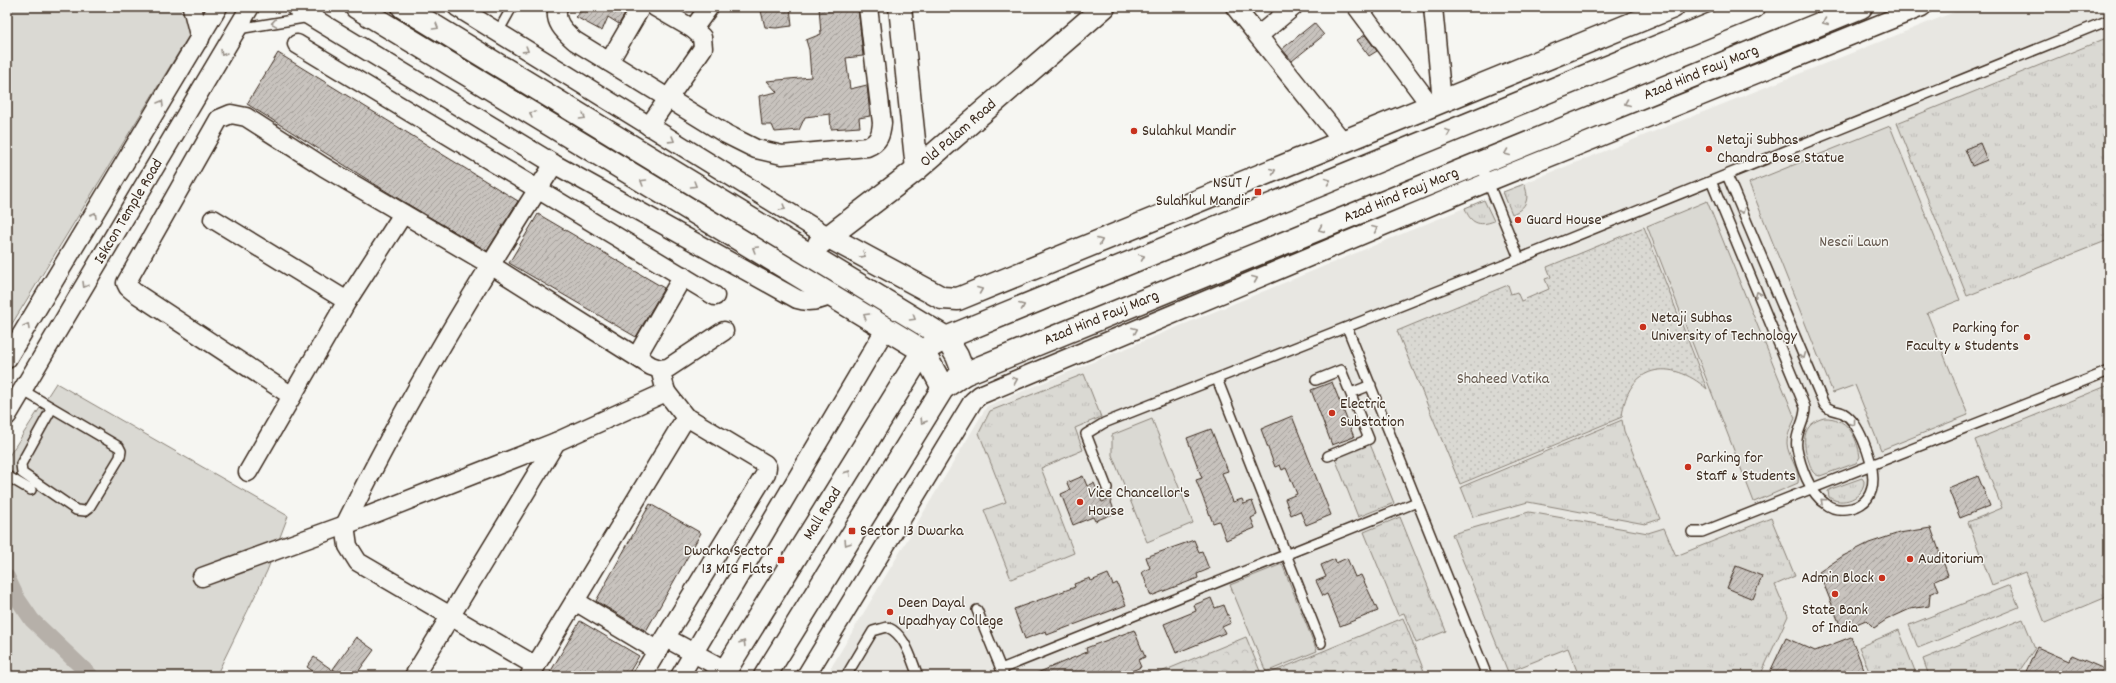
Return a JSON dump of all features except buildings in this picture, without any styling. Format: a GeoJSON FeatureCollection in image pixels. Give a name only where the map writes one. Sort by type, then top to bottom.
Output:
{"type":"FeatureCollection","features":[{"type":"Feature","properties":{"kind":"street"},"geometry":{"type":"LineString","coordinates":[[192,7],[200,39]]}},
{"type":"Feature","properties":{"kind":"street","name":"Iskcon Temple Road"},"geometry":{"type":"LineString","coordinates":[[7,359],[218,7]]}},
{"type":"Feature","properties":{"kind":"street","name":"Iskcon Temple Road"},"geometry":{"type":"LineString","coordinates":[[7,416],[250,7]]}},
{"type":"Feature","properties":{"kind":"street"},"geometry":{"type":"LineString","coordinates":[[295,7],[554,164],[797,300],[806,302],[814,301],[831,295]]}},
{"type":"Feature","properties":{"kind":"street"},"geometry":{"type":"LineString","coordinates":[[356,7],[923,351],[943,388],[765,676]]}},
{"type":"Feature","properties":{"kind":"street"},"geometry":{"type":"LineString","coordinates":[[403,7],[946,338],[957,356],[964,374]]}},
{"type":"Feature","properties":{"kind":"street"},"geometry":{"type":"LineString","coordinates":[[457,7],[829,236],[942,298],[952,300],[958,299],[1673,7]]}},
{"type":"Feature","properties":{"kind":"street"},"geometry":{"type":"LineString","coordinates":[[558,7],[558,23],[564,32],[575,41],[726,134],[756,149],[782,155],[867,147],[876,143],[881,134],[882,123],[868,7]]}},
{"type":"Feature","properties":{"kind":"street"},"geometry":{"type":"LineString","coordinates":[[609,62],[641,7]]}},
{"type":"Feature","properties":{"kind":"street"},"geometry":{"type":"LineString","coordinates":[[649,126],[703,48],[702,37],[693,29],[655,7]]}},
{"type":"Feature","properties":{"kind":"street"},"geometry":{"type":"LineString","coordinates":[[693,29],[709,7]]}},
{"type":"Feature","properties":{"kind":"street"},"geometry":{"type":"LineString","coordinates":[[900,7],[917,169]]}},
{"type":"Feature","properties":{"kind":"street","name":"Old Palam Road"},"geometry":{"type":"LineString","coordinates":[[808,254],[829,236],[917,169],[1104,7]]}},
{"type":"Feature","properties":{"kind":"street"},"geometry":{"type":"LineString","coordinates":[[1235,7],[1343,142]]}},
{"type":"Feature","properties":{"kind":"street"},"geometry":{"type":"LineString","coordinates":[[1258,36],[1293,7]]}},
{"type":"Feature","properties":{"kind":"street"},"geometry":{"type":"LineString","coordinates":[[1357,7],[1436,104]]}},
{"type":"Feature","properties":{"kind":"street"},"geometry":{"type":"LineString","coordinates":[[1433,7],[1436,104]]}},
{"type":"Feature","properties":{"kind":"street"},"geometry":{"type":"LineString","coordinates":[[923,351],[946,338],[1754,7]]}},
{"type":"Feature","properties":{"kind":"street","name":"Azad Hind Fauj Marg"},"geometry":{"type":"LineString","coordinates":[[943,388],[964,374],[1483,173],[1861,7]]}},
{"type":"Feature","properties":{"kind":"street"},"geometry":{"type":"LineString","coordinates":[[806,676],[973,401],[980,395],[1483,173],[1922,7]]}},
{"type":"Feature","properties":{"kind":"street"},"geometry":{"type":"LineString","coordinates":[[298,44],[715,296]]}},
{"type":"Feature","properties":{"kind":"street"},"geometry":{"type":"LineString","coordinates":[[292,396],[127,285],[126,281],[219,119],[231,114],[246,116],[403,214],[489,264],[660,369],[666,392],[687,419],[690,419],[758,460],[767,468],[766,473],[642,676]]}},
{"type":"Feature","properties":{"kind":"street"},"geometry":{"type":"LineString","coordinates":[[554,164],[489,264],[420,385],[345,525],[348,546],[358,562],[451,616],[532,671],[680,427],[687,419]]}},
{"type":"Feature","properties":{"kind":"street"},"geometry":{"type":"LineString","coordinates":[[248,472],[347,301],[403,214]]}},
{"type":"Feature","properties":{"kind":"street"},"geometry":{"type":"LineString","coordinates":[[212,219],[347,301]]}},
{"type":"Feature","properties":{"kind":"street"},"geometry":{"type":"LineString","coordinates":[[637,356],[682,276]]}},
{"type":"Feature","properties":{"kind":"street"},"geometry":{"type":"LineString","coordinates":[[680,676],[886,328]]}},
{"type":"Feature","properties":{"kind":"street"},"geometry":{"type":"LineString","coordinates":[[660,369],[676,364],[724,332]]}},
{"type":"Feature","properties":{"kind":"street","name":"Mall Road"},"geometry":{"type":"LineString","coordinates":[[724,673],[923,351]]}},
{"type":"Feature","properties":{"kind":"street"},"geometry":{"type":"LineString","coordinates":[[202,577],[345,525],[556,442],[666,392]]}},
{"type":"Feature","properties":{"kind":"street"},"geometry":{"type":"LineString","coordinates":[[414,676],[556,442]]}},
{"type":"Feature","properties":{"kind":"street"},"geometry":{"type":"LineString","coordinates":[[575,601],[662,645],[694,653],[724,673]]}},
{"type":"Feature","properties":{"kind":"lane"},"geometry":{"type":"LineString","coordinates":[[498,32],[512,7]]}},
{"type":"Feature","properties":{"kind":"lane"},"geometry":{"type":"LineString","coordinates":[[238,29],[311,17]]}},
{"type":"Feature","properties":{"kind":"lane"},"geometry":{"type":"LineString","coordinates":[[1107,488],[1086,434],[1104,423],[1727,175],[2109,20]]}},
{"type":"Feature","properties":{"kind":"lane"},"geometry":{"type":"LineString","coordinates":[[1483,173],[1519,258]]}},
{"type":"Feature","properties":{"kind":"lane"},"geometry":{"type":"LineString","coordinates":[[1711,181],[1805,407],[1805,414],[1796,436],[1799,458],[1813,488],[1822,502],[1831,507],[1841,509],[1854,507],[1864,501],[1871,490],[1873,478],[1872,465],[1863,439],[1852,420],[1844,414],[1827,408],[1823,402],[1727,175]]}},
{"type":"Feature","properties":{"kind":"lane"},"geometry":{"type":"LineString","coordinates":[[1347,327],[1487,676]]}},
{"type":"Feature","properties":{"kind":"lane"},"geometry":{"type":"LineString","coordinates":[[1316,380],[1341,370],[1369,439],[1328,456]]}},
{"type":"Feature","properties":{"kind":"lane"},"geometry":{"type":"LineString","coordinates":[[1692,532],[1702,532],[2109,371]]}},
{"type":"Feature","properties":{"kind":"lane"},"geometry":{"type":"LineString","coordinates":[[1217,379],[1321,643]]}},
{"type":"Feature","properties":{"kind":"lane"},"geometry":{"type":"LineString","coordinates":[[1350,393],[1371,385]]}},
{"type":"Feature","properties":{"kind":"lane"},"geometry":{"type":"LineString","coordinates":[[22,390],[119,447],[121,451],[120,458],[86,511],[76,510],[22,473],[20,468],[52,408]]}},
{"type":"Feature","properties":{"kind":"lane"},"geometry":{"type":"LineString","coordinates":[[7,476],[31,490]]}},
{"type":"Feature","properties":{"kind":"lane"},"geometry":{"type":"LineString","coordinates":[[977,610],[1002,673],[1417,502]]}},
{"type":"Feature","properties":{"kind":"lane"},"geometry":{"type":"LineString","coordinates":[[846,676],[873,631],[887,627],[899,635],[905,644],[918,676]]}},
{"type":"Feature","properties":{"kind":"shaded area","name":"Netaji Subhas University of Technology"},"geometry":{"type":"Polygon","coordinates":[[[1967,7],[2109,7],[2109,676],[826,676],[987,406],[1527,182],[1967,7]]]}},
{"type":"Feature","properties":{"kind":"green space"},"geometry":{"type":"Polygon","coordinates":[[[7,7],[186,7],[193,29],[7,332],[7,7]]]}},
{"type":"Feature","properties":{"kind":"green space"},"geometry":{"type":"Polygon","coordinates":[[[2109,37],[2109,248],[2106,241],[1967,296],[1897,123],[2109,37]]]}},
{"type":"Feature","properties":{"kind":"green space","name":"Nescii Lawn"},"geometry":{"type":"Polygon","coordinates":[[[1890,126],[1960,300],[1927,313],[1968,415],[1881,450],[1855,385],[1833,393],[1749,183],[1890,126]]]}},
{"type":"Feature","properties":{"kind":"green space"},"geometry":{"type":"Polygon","coordinates":[[[1524,184],[1527,194],[1526,202],[1521,209],[1512,214],[1503,192],[1524,184]]]}},
{"type":"Feature","properties":{"kind":"green space"},"geometry":{"type":"Polygon","coordinates":[[[1484,200],[1494,221],[1484,224],[1472,220],[1465,208],[1484,200]]]}},
{"type":"Feature","properties":{"kind":"green space"},"geometry":{"type":"Polygon","coordinates":[[[1707,201],[1795,418],[1787,443],[1789,453],[1798,473],[1798,483],[1754,502],[1647,226],[1707,201]]]}},
{"type":"Feature","properties":{"kind":"green space","name":"Shaheed Vatika"},"geometry":{"type":"Polygon","coordinates":[[[1644,227],[1707,389],[1693,379],[1679,372],[1666,370],[1653,371],[1642,376],[1632,386],[1626,399],[1622,417],[1460,484],[1397,331],[1508,285],[1511,294],[1517,292],[1521,301],[1549,289],[1545,279],[1551,277],[1547,267],[1644,227]]]}},
{"type":"Feature","properties":{"kind":"green space"},"geometry":{"type":"Polygon","coordinates":[[[1084,374],[1101,417],[1075,428],[1083,450],[1041,468],[1074,553],[1011,579],[984,510],[1006,502],[979,433],[990,411],[1084,374]]]}},
{"type":"Feature","properties":{"kind":"green space"},"geometry":{"type":"Polygon","coordinates":[[[56,383],[288,516],[267,571],[216,676],[7,676],[7,459],[56,383]]]}},
{"type":"Feature","properties":{"kind":"green space"},"geometry":{"type":"Polygon","coordinates":[[[2109,385],[2109,596],[2045,623],[2025,572],[1992,585],[1968,522],[2002,508],[1975,440],[2109,385]]]}},
{"type":"Feature","properties":{"kind":"green space"},"geometry":{"type":"Polygon","coordinates":[[[1824,418],[1839,421],[1850,429],[1859,449],[1860,457],[1856,463],[1820,476],[1815,474],[1811,469],[1805,448],[1805,435],[1811,425],[1824,418]]]}},
{"type":"Feature","properties":{"kind":"green space"},"geometry":{"type":"Polygon","coordinates":[[[1152,419],[1193,523],[1147,542],[1112,455],[1112,435],[1152,419]]]}},
{"type":"Feature","properties":{"kind":"green space"},"geometry":{"type":"Polygon","coordinates":[[[1622,420],[1624,431],[1660,519],[1645,524],[1528,502],[1473,517],[1461,487],[1622,420]]]}},
{"type":"Feature","properties":{"kind":"green space"},"geometry":{"type":"Polygon","coordinates":[[[1370,444],[1394,503],[1358,517],[1335,458],[1370,444]]]}},
{"type":"Feature","properties":{"kind":"green space"},"geometry":{"type":"Polygon","coordinates":[[[1862,478],[1864,481],[1863,487],[1857,496],[1846,501],[1834,500],[1829,497],[1828,491],[1831,489],[1862,478]]]}},
{"type":"Feature","properties":{"kind":"green space"},"geometry":{"type":"Polygon","coordinates":[[[1529,512],[1648,533],[1664,528],[1676,556],[1771,518],[1795,576],[1775,585],[1788,616],[1760,676],[1579,676],[1568,648],[1508,672],[1452,534],[1529,512]]]}},
{"type":"Feature","properties":{"kind":"green space"},"geometry":{"type":"Polygon","coordinates":[[[1400,517],[1446,631],[1416,643],[1404,613],[1398,615],[1364,532],[1400,517]]]}},
{"type":"Feature","properties":{"kind":"green space"},"geometry":{"type":"Polygon","coordinates":[[[1282,564],[1317,651],[1266,672],[1230,585],[1282,564]]]}},
{"type":"Feature","properties":{"kind":"green space"},"geometry":{"type":"Polygon","coordinates":[[[2010,585],[2019,607],[1918,648],[1909,625],[2010,585]]]}},
{"type":"Feature","properties":{"kind":"green space"},"geometry":{"type":"Polygon","coordinates":[[[1403,618],[1426,676],[1263,676],[1403,618]]]}},
{"type":"Feature","properties":{"kind":"green space"},"geometry":{"type":"Polygon","coordinates":[[[2023,619],[2035,648],[2018,673],[2012,676],[1929,676],[1923,659],[2023,619]]]}},
{"type":"Feature","properties":{"kind":"green space"},"geometry":{"type":"Polygon","coordinates":[[[1899,630],[1917,676],[1871,676],[1859,647],[1899,630]]]}},
{"type":"Feature","properties":{"kind":"green space"},"geometry":{"type":"Polygon","coordinates":[[[1246,637],[1262,676],[1151,676],[1246,637]]]}},
{"type":"Feature","properties":{"kind":"waterway"},"geometry":{"type":"LineString","coordinates":[[7,577],[17,598],[32,620],[91,676]]}},
{"type":"Feature","properties":{"kind":"place","name":"Sulahkul Mandir"},"geometry":{"type":"Point","coordinates":[1134,131]}},
{"type":"Feature","properties":{"kind":"place","name":"Netaji Subhas Chandra Bose Statue"},"geometry":{"type":"Point","coordinates":[1709,149]}},
{"type":"Feature","properties":{"kind":"place","name":"NSUT / Sulahkul Mandir"},"geometry":{"type":"Point","coordinates":[1258,192]}},
{"type":"Feature","properties":{"kind":"place","name":"Guard House"},"geometry":{"type":"Point","coordinates":[1518,220]}},
{"type":"Feature","properties":{"kind":"place","name":"Netaji Subhas University of Technology"},"geometry":{"type":"Point","coordinates":[1643,327]}},
{"type":"Feature","properties":{"kind":"place","name":"Parking for Faculty & Students"},"geometry":{"type":"Point","coordinates":[2027,337]}},
{"type":"Feature","properties":{"kind":"place","name":"Electric Substation"},"geometry":{"type":"Point","coordinates":[1332,413]}},
{"type":"Feature","properties":{"kind":"place","name":"Parking for Staff & Students"},"geometry":{"type":"Point","coordinates":[1688,467]}},
{"type":"Feature","properties":{"kind":"place","name":"Vice Chancellor's House"},"geometry":{"type":"Point","coordinates":[1080,502]}},
{"type":"Feature","properties":{"kind":"place","name":"Sector 13 Dwarka"},"geometry":{"type":"Point","coordinates":[852,531]}},
{"type":"Feature","properties":{"kind":"place","name":"Auditorium"},"geometry":{"type":"Point","coordinates":[1910,559]}},
{"type":"Feature","properties":{"kind":"place","name":"Dwarka Sector 13 MIG Flats"},"geometry":{"type":"Point","coordinates":[781,560]}},
{"type":"Feature","properties":{"kind":"place","name":"Admin Block"},"geometry":{"type":"Point","coordinates":[1882,578]}},
{"type":"Feature","properties":{"kind":"place","name":"State Bank of India"},"geometry":{"type":"Point","coordinates":[1835,594]}},
{"type":"Feature","properties":{"kind":"place","name":"Deen Dayal Upadhyay College"},"geometry":{"type":"Point","coordinates":[890,612]}}]}
